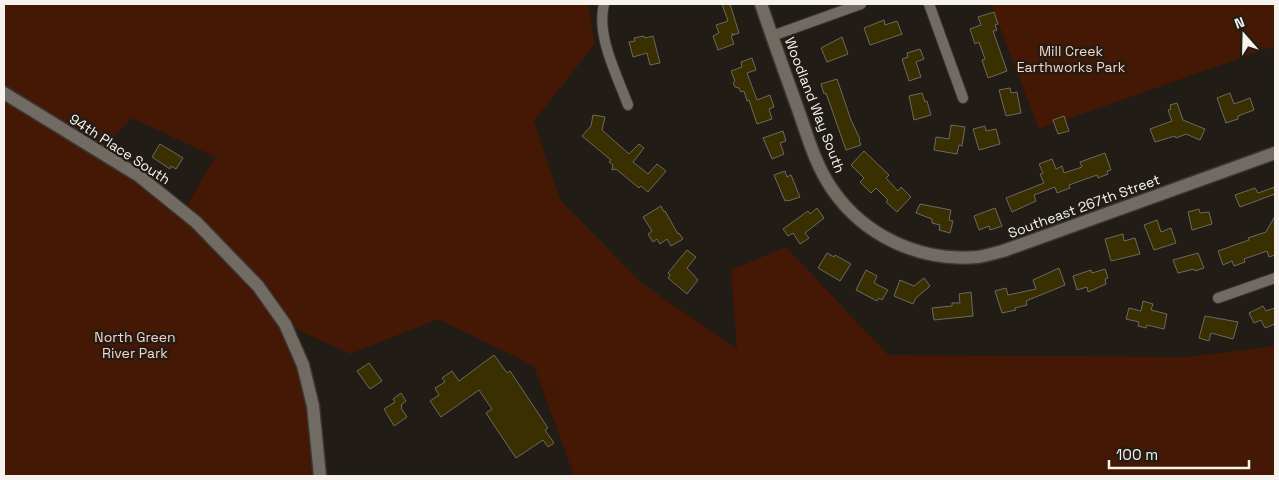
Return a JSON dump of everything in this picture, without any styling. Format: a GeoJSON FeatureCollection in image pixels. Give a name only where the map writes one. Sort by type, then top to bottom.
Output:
{"type":"FeatureCollection","features":[{"type":"Feature","properties":{"kind":"street"},"geometry":{"type":"LineString","coordinates":[[604,4],[602,24],[605,43],[628,105]]}},
{"type":"Feature","properties":{"kind":"street","name":"Woodland Way South"},"geometry":{"type":"LineString","coordinates":[[761,4],[815,156],[831,188],[866,226],[900,245]]}},
{"type":"Feature","properties":{"kind":"street"},"geometry":{"type":"LineString","coordinates":[[772,36],[861,4]]}},
{"type":"Feature","properties":{"kind":"street"},"geometry":{"type":"LineString","coordinates":[[929,4],[963,98]]}},
{"type":"Feature","properties":{"kind":"street","name":"94th Place South"},"geometry":{"type":"LineString","coordinates":[[4,93],[139,176],[196,222],[258,286],[278,313],[290,334],[304,370],[313,406],[320,476]]}},
{"type":"Feature","properties":{"kind":"street","name":"Southeast 267th Street"},"geometry":{"type":"LineString","coordinates":[[900,245],[947,257],[978,257],[1003,251],[1275,153]]}},
{"type":"Feature","properties":{"kind":"street"},"geometry":{"type":"LineString","coordinates":[[1218,298],[1275,278]]}},
{"type":"Feature","properties":{"kind":"green space","name":"North Green River Park"},"geometry":{"type":"Polygon","coordinates":[[[4,4],[588,4],[595,44],[534,121],[560,200],[643,284],[737,349],[731,270],[786,247],[888,355],[1188,357],[1275,346],[1275,476],[569,476],[573,473],[534,366],[438,319],[350,354],[286,324],[299,354],[320,476],[4,476],[4,4]],[[132,118],[100,150],[184,211],[215,157],[132,118]]]}},
{"type":"Feature","properties":{"kind":"green space","name":"Mill Creek Earthworks Park"},"geometry":{"type":"Polygon","coordinates":[[[991,4],[1275,4],[1275,46],[1039,129],[991,4]]]}},
{"type":"Feature","properties":{"kind":"building"},"geometry":{"type":"Polygon","coordinates":[[[722,4],[730,4],[739,33],[731,36],[734,44],[718,50],[713,36],[719,33],[716,25],[728,21],[722,4]]]}},
{"type":"Feature","properties":{"kind":"building"},"geometry":{"type":"Polygon","coordinates":[[[994,12],[998,24],[995,25],[997,30],[993,31],[1007,71],[988,78],[982,60],[985,59],[979,42],[975,44],[970,29],[981,25],[978,17],[994,12]]]}},
{"type":"Feature","properties":{"kind":"building"},"geometry":{"type":"Polygon","coordinates":[[[884,20],[885,25],[897,21],[902,34],[870,45],[864,28],[884,20]]]}},
{"type":"Feature","properties":{"kind":"building"},"geometry":{"type":"Polygon","coordinates":[[[644,36],[645,38],[653,36],[660,63],[650,65],[647,53],[633,57],[629,42],[635,41],[634,38],[644,36]]]}},
{"type":"Feature","properties":{"kind":"building"},"geometry":{"type":"Polygon","coordinates":[[[842,37],[848,54],[827,62],[821,48],[842,37]]]}},
{"type":"Feature","properties":{"kind":"building"},"geometry":{"type":"Polygon","coordinates":[[[920,49],[924,59],[916,62],[921,77],[909,81],[902,59],[908,57],[907,53],[920,49]]]}},
{"type":"Feature","properties":{"kind":"building"},"geometry":{"type":"Polygon","coordinates":[[[752,58],[756,70],[747,73],[757,100],[770,95],[774,107],[769,109],[772,119],[757,124],[744,91],[741,92],[733,83],[735,81],[731,71],[742,67],[741,62],[752,58]]]}},
{"type":"Feature","properties":{"kind":"building"},"geometry":{"type":"Polygon","coordinates":[[[837,79],[861,145],[846,150],[821,84],[837,79]]]}},
{"type":"Feature","properties":{"kind":"building"},"geometry":{"type":"Polygon","coordinates":[[[1010,88],[1011,93],[1017,92],[1021,113],[1006,116],[999,90],[1010,88]]]}},
{"type":"Feature","properties":{"kind":"building"},"geometry":{"type":"Polygon","coordinates":[[[922,93],[925,102],[927,101],[931,115],[914,120],[909,96],[922,93]]]}},
{"type":"Feature","properties":{"kind":"building"},"geometry":{"type":"Polygon","coordinates":[[[1230,93],[1234,104],[1250,98],[1254,110],[1226,123],[1217,98],[1230,93]]]}},
{"type":"Feature","properties":{"kind":"building"},"geometry":{"type":"Polygon","coordinates":[[[1177,103],[1183,120],[1205,129],[1200,140],[1186,134],[1155,142],[1150,129],[1172,121],[1168,110],[1171,109],[1170,105],[1177,103]]]}},
{"type":"Feature","properties":{"kind":"building"},"geometry":{"type":"Polygon","coordinates":[[[593,115],[605,117],[602,130],[629,154],[639,144],[644,148],[633,162],[648,174],[657,164],[666,171],[648,192],[641,186],[639,188],[616,169],[612,170],[613,165],[609,162],[611,160],[582,136],[591,126],[593,115]]]}},
{"type":"Feature","properties":{"kind":"building"},"geometry":{"type":"Polygon","coordinates":[[[1064,116],[1069,131],[1058,134],[1053,120],[1064,116]]]}},
{"type":"Feature","properties":{"kind":"building"},"geometry":{"type":"Polygon","coordinates":[[[951,125],[965,127],[962,146],[959,145],[957,154],[934,150],[936,137],[949,139],[951,125]]]}},
{"type":"Feature","properties":{"kind":"building"},"geometry":{"type":"Polygon","coordinates":[[[985,126],[986,131],[996,129],[1000,144],[979,150],[973,129],[985,126]]]}},
{"type":"Feature","properties":{"kind":"building"},"geometry":{"type":"Polygon","coordinates":[[[783,131],[786,141],[780,143],[784,154],[772,159],[763,138],[783,131]]]}},
{"type":"Feature","properties":{"kind":"building"},"geometry":{"type":"Polygon","coordinates":[[[160,144],[183,158],[176,169],[171,166],[170,169],[152,157],[160,144]]]}},
{"type":"Feature","properties":{"kind":"building"},"geometry":{"type":"Polygon","coordinates":[[[864,151],[889,175],[886,178],[898,191],[901,187],[911,197],[897,212],[886,202],[888,200],[876,188],[871,193],[860,182],[864,178],[851,165],[864,151]]]}},
{"type":"Feature","properties":{"kind":"building"},"geometry":{"type":"Polygon","coordinates":[[[1105,153],[1111,170],[1107,171],[1108,174],[1098,178],[1097,175],[1069,185],[1070,188],[1057,193],[1055,187],[1034,195],[1036,201],[1012,212],[1006,198],[1044,183],[1040,174],[1043,173],[1039,164],[1052,159],[1056,169],[1062,166],[1064,173],[1082,167],[1080,162],[1105,153]]]}},
{"type":"Feature","properties":{"kind":"building"},"geometry":{"type":"Polygon","coordinates":[[[785,171],[787,177],[791,175],[800,197],[788,201],[785,201],[774,175],[785,171]]]}},
{"type":"Feature","properties":{"kind":"building"},"geometry":{"type":"Polygon","coordinates":[[[1275,187],[1275,194],[1240,207],[1235,195],[1255,188],[1258,193],[1275,187]]]}},
{"type":"Feature","properties":{"kind":"building"},"geometry":{"type":"Polygon","coordinates":[[[920,204],[951,210],[949,220],[953,221],[950,233],[939,230],[940,225],[932,223],[932,219],[916,213],[920,204]]]}},
{"type":"Feature","properties":{"kind":"building"},"geometry":{"type":"Polygon","coordinates":[[[661,206],[683,239],[671,246],[667,239],[660,244],[657,239],[653,242],[648,234],[652,231],[643,217],[661,206]]]}},
{"type":"Feature","properties":{"kind":"building"},"geometry":{"type":"Polygon","coordinates":[[[817,208],[824,218],[805,233],[809,238],[800,244],[793,233],[788,236],[783,229],[808,211],[810,214],[817,208]]]}},
{"type":"Feature","properties":{"kind":"building"},"geometry":{"type":"Polygon","coordinates":[[[995,208],[1002,226],[990,230],[989,226],[979,230],[974,216],[995,208]]]}},
{"type":"Feature","properties":{"kind":"building"},"geometry":{"type":"Polygon","coordinates":[[[1199,209],[1200,213],[1209,212],[1212,224],[1192,230],[1188,212],[1199,209]]]}},
{"type":"Feature","properties":{"kind":"building"},"geometry":{"type":"Polygon","coordinates":[[[1275,216],[1275,255],[1269,257],[1267,251],[1244,259],[1245,262],[1234,266],[1232,261],[1223,265],[1218,251],[1266,232],[1275,216]]]}},
{"type":"Feature","properties":{"kind":"building"},"geometry":{"type":"Polygon","coordinates":[[[1157,220],[1161,232],[1171,228],[1176,243],[1154,250],[1144,225],[1157,220]]]}},
{"type":"Feature","properties":{"kind":"building"},"geometry":{"type":"Polygon","coordinates":[[[1123,234],[1124,241],[1135,238],[1140,254],[1111,261],[1105,239],[1123,234]]]}},
{"type":"Feature","properties":{"kind":"building"},"geometry":{"type":"Polygon","coordinates":[[[687,250],[696,257],[687,268],[698,280],[687,294],[668,278],[670,275],[668,273],[687,250]]]}},
{"type":"Feature","properties":{"kind":"building"},"geometry":{"type":"Polygon","coordinates":[[[827,253],[834,257],[835,255],[851,264],[840,281],[818,268],[827,253]]]}},
{"type":"Feature","properties":{"kind":"building"},"geometry":{"type":"Polygon","coordinates":[[[1198,253],[1204,268],[1178,273],[1173,260],[1198,253]]]}},
{"type":"Feature","properties":{"kind":"building"},"geometry":{"type":"Polygon","coordinates":[[[1059,268],[1065,285],[1026,301],[1027,305],[1015,308],[1016,310],[1002,313],[995,291],[1006,288],[1008,295],[1036,289],[1033,280],[1059,268]]]}},
{"type":"Feature","properties":{"kind":"building"},"geometry":{"type":"Polygon","coordinates":[[[1105,269],[1108,278],[1105,279],[1106,284],[1088,292],[1087,287],[1077,290],[1073,276],[1091,270],[1092,273],[1105,269]]]}},
{"type":"Feature","properties":{"kind":"building"},"geometry":{"type":"Polygon","coordinates":[[[866,270],[877,276],[874,283],[888,290],[882,300],[879,298],[877,301],[856,290],[866,270]]]}},
{"type":"Feature","properties":{"kind":"building"},"geometry":{"type":"Polygon","coordinates":[[[924,278],[930,286],[916,298],[913,304],[894,296],[900,280],[914,286],[924,278]]]}},
{"type":"Feature","properties":{"kind":"building"},"geometry":{"type":"Polygon","coordinates":[[[971,292],[973,316],[934,320],[932,308],[952,306],[952,303],[960,303],[959,294],[971,292]]]}},
{"type":"Feature","properties":{"kind":"building"},"geometry":{"type":"Polygon","coordinates":[[[1143,301],[1153,304],[1151,310],[1167,314],[1164,329],[1147,325],[1146,328],[1138,326],[1139,322],[1126,319],[1129,308],[1141,311],[1143,301]]]}},
{"type":"Feature","properties":{"kind":"building"},"geometry":{"type":"Polygon","coordinates":[[[1263,306],[1266,311],[1275,308],[1275,324],[1265,328],[1261,320],[1254,323],[1249,313],[1263,306]]]}},
{"type":"Feature","properties":{"kind":"building"},"geometry":{"type":"Polygon","coordinates":[[[1205,316],[1238,322],[1233,339],[1211,333],[1209,341],[1199,338],[1205,316]]]}},
{"type":"Feature","properties":{"kind":"building"},"geometry":{"type":"Polygon","coordinates":[[[494,355],[507,373],[510,371],[548,428],[545,430],[554,443],[548,447],[543,440],[516,458],[486,413],[492,409],[479,390],[441,417],[430,401],[439,395],[435,388],[445,382],[442,378],[452,371],[459,381],[494,355]]]}},
{"type":"Feature","properties":{"kind":"building"},"geometry":{"type":"Polygon","coordinates":[[[369,363],[382,381],[370,389],[357,371],[369,363]]]}},
{"type":"Feature","properties":{"kind":"building"},"geometry":{"type":"Polygon","coordinates":[[[401,393],[406,401],[401,405],[401,408],[407,417],[394,426],[384,409],[395,402],[393,399],[401,393]]]}}]}
